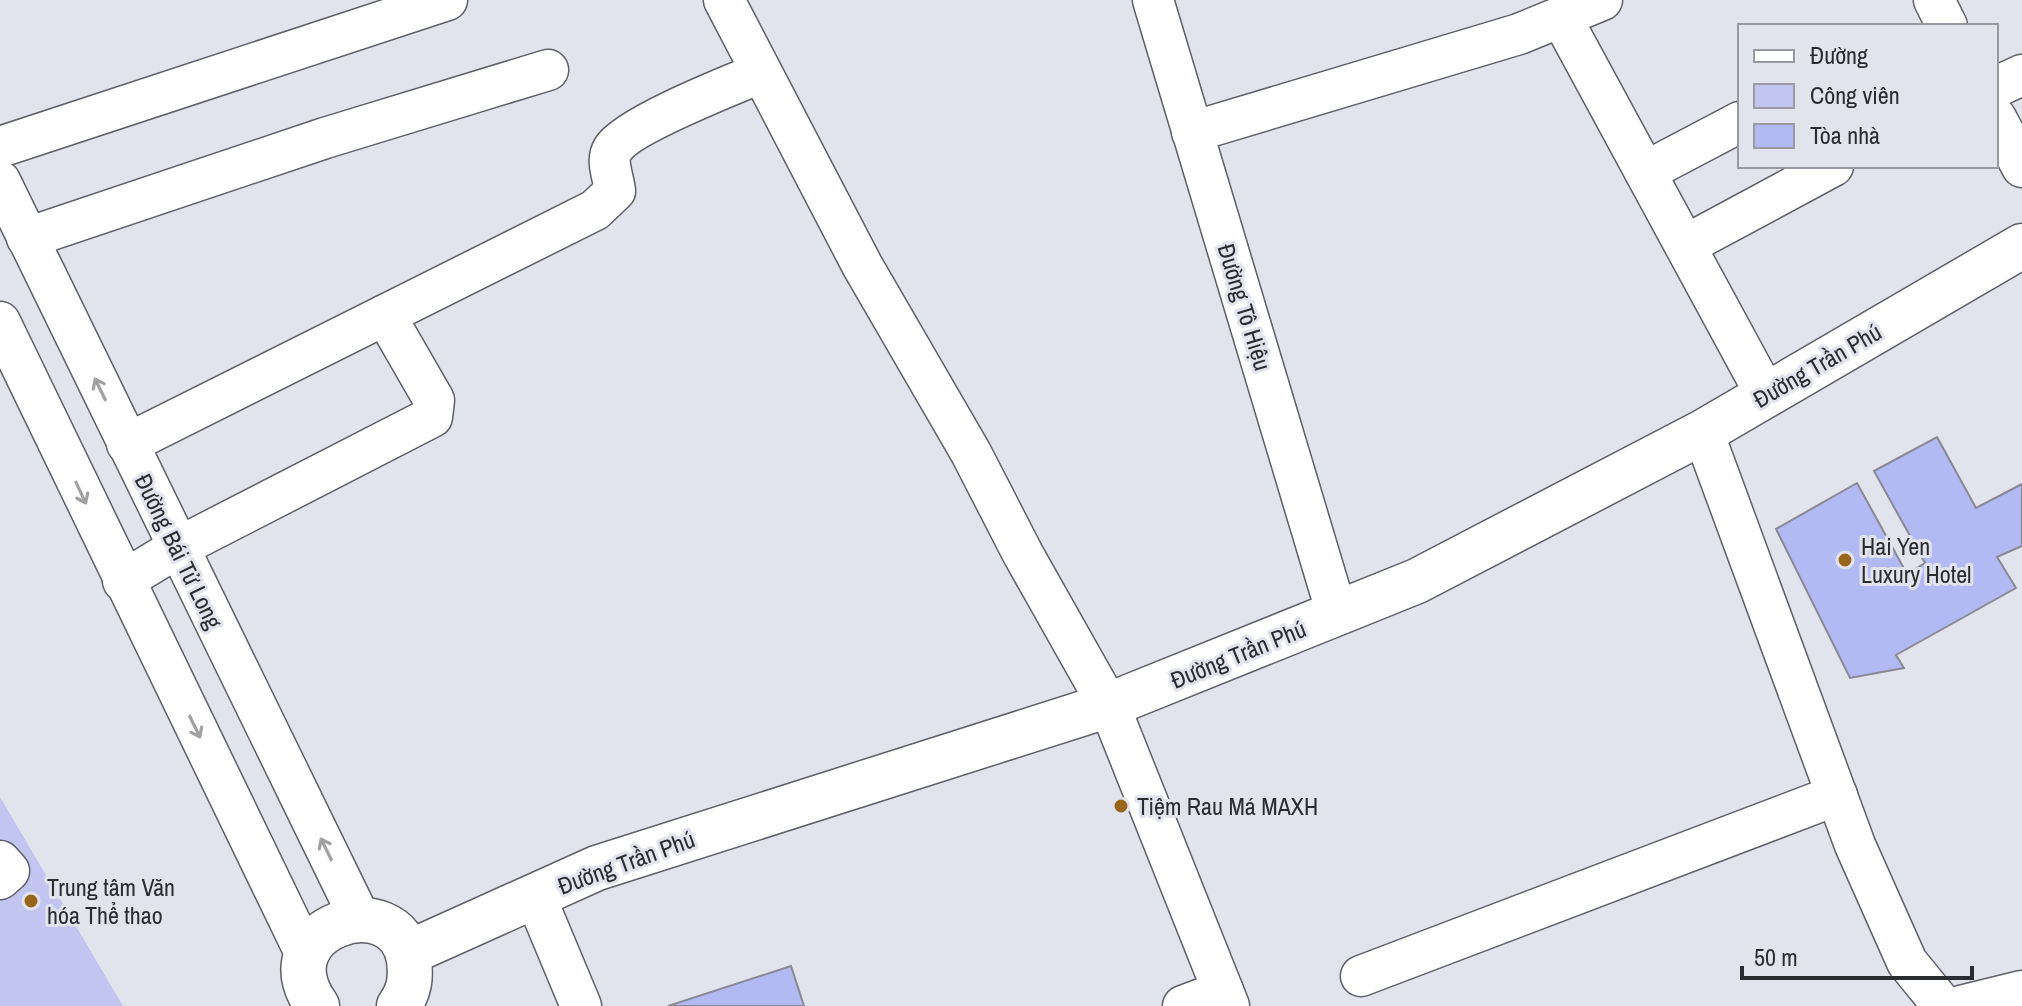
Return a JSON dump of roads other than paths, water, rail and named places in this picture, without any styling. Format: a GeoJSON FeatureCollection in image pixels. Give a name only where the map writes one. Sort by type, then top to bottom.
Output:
{"type":"FeatureCollection","features":[{"type":"Feature","properties":{"kind":"main road","name":"Đường Trần Phú"},"geometry":{"type":"LineString","coordinates":[[408,953],[597,868],[1041,728],[1417,581],[1703,432],[2022,246]]}},
{"type":"Feature","properties":{"kind":"main road"},"geometry":{"type":"LineString","coordinates":[[317,1006],[308,993],[304,975],[307,957],[325,930],[342,921],[360,919],[376,922],[392,932],[408,953],[411,978],[399,1006]]}},
{"type":"Feature","properties":{"kind":"street"},"geometry":{"type":"LineString","coordinates":[[0,147],[447,0]]}},
{"type":"Feature","properties":{"kind":"street"},"geometry":{"type":"LineString","coordinates":[[724,0],[862,265],[971,453],[1023,554],[1108,704],[1226,998],[1183,1006]]}},
{"type":"Feature","properties":{"kind":"street","name":"Đường Tô Hiệu"},"geometry":{"type":"LineString","coordinates":[[1153,0],[1337,614]]}},
{"type":"Feature","properties":{"kind":"street"},"geometry":{"type":"LineString","coordinates":[[1192,132],[1519,34],[1602,0]]}},
{"type":"Feature","properties":{"kind":"street"},"geometry":{"type":"LineString","coordinates":[[1561,17],[1766,395]]}},
{"type":"Feature","properties":{"kind":"street"},"geometry":{"type":"LineString","coordinates":[[27,238],[325,138],[548,70]]}},
{"type":"Feature","properties":{"kind":"street"},"geometry":{"type":"LineString","coordinates":[[127,444],[595,210],[615,191],[609,161],[612,150],[622,141],[674,110],[760,73]]}},
{"type":"Feature","properties":{"kind":"street"},"geometry":{"type":"LineString","coordinates":[[1998,86],[2022,75]]}},
{"type":"Feature","properties":{"kind":"street"},"geometry":{"type":"LineString","coordinates":[[1998,122],[2022,167]]}},
{"type":"Feature","properties":{"kind":"street"},"geometry":{"type":"LineString","coordinates":[[1645,172],[1738,123]]}},
{"type":"Feature","properties":{"kind":"street"},"geometry":{"type":"LineString","coordinates":[[1686,245],[1829,168]]}},
{"type":"Feature","properties":{"kind":"street","name":"Đường Bái Tử Long"},"geometry":{"type":"LineString","coordinates":[[0,181],[360,919]]}},
{"type":"Feature","properties":{"kind":"street"},"geometry":{"type":"LineString","coordinates":[[123,581],[177,548],[432,417],[434,400],[385,315]]}},
{"type":"Feature","properties":{"kind":"street"},"geometry":{"type":"LineString","coordinates":[[2,331],[307,957]]}},
{"type":"Feature","properties":{"kind":"street"},"geometry":{"type":"LineString","coordinates":[[1703,432],[1837,795],[1907,962],[1943,1006]]}},
{"type":"Feature","properties":{"kind":"street"},"geometry":{"type":"LineString","coordinates":[[1361,976],[1837,795]]}},
{"type":"Feature","properties":{"kind":"street"},"geometry":{"type":"LineString","coordinates":[[0,861],[9,871],[0,879]]}},
{"type":"Feature","properties":{"kind":"street"},"geometry":{"type":"LineString","coordinates":[[535,896],[581,1006]]}},
{"type":"Feature","properties":{"kind":"street"},"geometry":{"type":"LineString","coordinates":[[1961,1006],[2022,991]]}},
{"type":"Feature","properties":{"kind":"place","name":"Hai Yen Luxury Hotel"},"geometry":{"type":"Point","coordinates":[1845,560]}},
{"type":"Feature","properties":{"kind":"place","name":"Tiệm Rau Má MAXH"},"geometry":{"type":"Point","coordinates":[1121,806]}},
{"type":"Feature","properties":{"kind":"place","name":"Trung tâm Văn hóa Thể thao"},"geometry":{"type":"Point","coordinates":[31,901]}}]}
